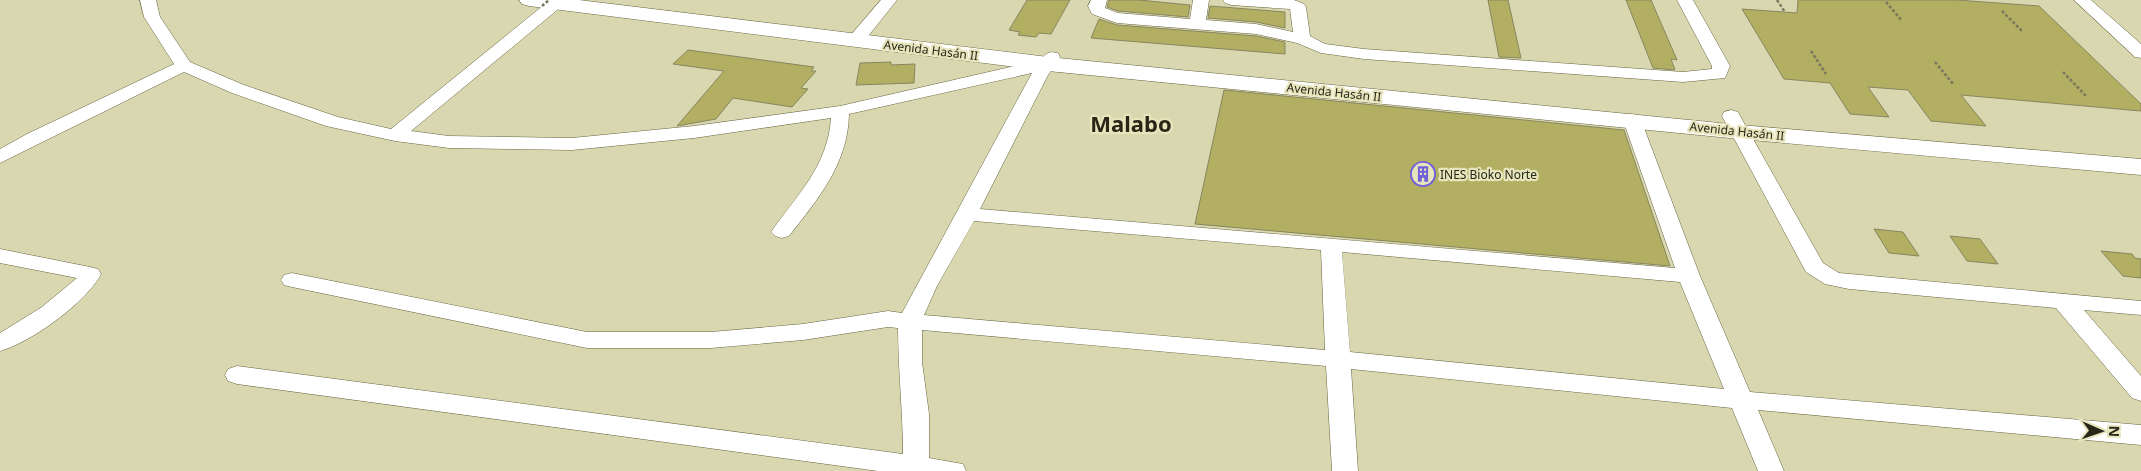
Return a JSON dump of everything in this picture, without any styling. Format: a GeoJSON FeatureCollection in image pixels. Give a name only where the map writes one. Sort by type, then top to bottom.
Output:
{"type":"FeatureCollection","features":[{"type":"Feature","properties":{"kind":"main road","name":"Avenida Hasán II"},"geometry":{"type":"LineString","coordinates":[[617,0],[859,36]]}},
{"type":"Feature","properties":{"kind":"main road","name":"Avenida Hasán II"},"geometry":{"type":"LineString","coordinates":[[544,2],[1632,120],[1735,124],[2141,154]]}},
{"type":"Feature","properties":{"kind":"main road","name":"Avenida Hasán II"},"geometry":{"type":"LineString","coordinates":[[1051,58],[1735,124],[2141,167]]}},
{"type":"Feature","properties":{"kind":"street"},"geometry":{"type":"LineString","coordinates":[[148,0],[152,17],[184,66],[238,89],[333,122],[396,135],[449,142],[572,144],[694,132],[840,111],[1051,58]]}},
{"type":"Feature","properties":{"kind":"street"},"geometry":{"type":"LineString","coordinates":[[859,36],[889,0]]}},
{"type":"Feature","properties":{"kind":"street"},"geometry":{"type":"LineString","coordinates":[[1099,0],[1096,6],[1098,11],[1117,18],[1256,29],[1302,39],[1321,48],[1364,54],[1683,77],[1719,74],[1721,66],[1685,0]]}},
{"type":"Feature","properties":{"kind":"street"},"geometry":{"type":"LineString","coordinates":[[1198,23],[1201,0]]}},
{"type":"Feature","properties":{"kind":"street"},"geometry":{"type":"LineString","coordinates":[[1231,0],[1294,5],[1298,7],[1302,39]]}},
{"type":"Feature","properties":{"kind":"street"},"geometry":{"type":"LineString","coordinates":[[2082,0],[2141,53]]}},
{"type":"Feature","properties":{"kind":"street"},"geometry":{"type":"LineString","coordinates":[[396,135],[544,2]]}},
{"type":"Feature","properties":{"kind":"street"},"geometry":{"type":"LineString","coordinates":[[916,466],[916,414],[910,362],[910,320],[926,286],[967,214],[1039,75],[1051,58]]}},
{"type":"Feature","properties":{"kind":"street"},"geometry":{"type":"LineString","coordinates":[[0,157],[34,138],[184,66]]}},
{"type":"Feature","properties":{"kind":"street"},"geometry":{"type":"LineString","coordinates":[[782,232],[830,164],[841,130],[840,111]]}},
{"type":"Feature","properties":{"kind":"street"},"geometry":{"type":"LineString","coordinates":[[1632,120],[1689,276],[1771,471]]}},
{"type":"Feature","properties":{"kind":"street"},"geometry":{"type":"LineString","coordinates":[[1735,124],[1814,267],[1833,278],[1849,282],[2141,308]]}},
{"type":"Feature","properties":{"kind":"street"},"geometry":{"type":"LineString","coordinates":[[967,214],[1689,276]]}},
{"type":"Feature","properties":{"kind":"street"},"geometry":{"type":"LineString","coordinates":[[1331,245],[1345,471]]}},
{"type":"Feature","properties":{"kind":"street"},"geometry":{"type":"LineString","coordinates":[[0,256],[90,274],[89,281],[78,291],[18,334],[0,343]]}},
{"type":"Feature","properties":{"kind":"street"},"geometry":{"type":"LineString","coordinates":[[292,280],[587,340],[711,340],[803,332],[888,319],[910,320],[1338,359],[1742,400],[2141,435]]}},
{"type":"Feature","properties":{"kind":"street"},"geometry":{"type":"LineString","coordinates":[[2063,301],[2141,392]]}},
{"type":"Feature","properties":{"kind":"street"},"geometry":{"type":"LineString","coordinates":[[237,375],[953,471]]}},
{"type":"Feature","properties":{"kind":"path"},"geometry":{"type":"LineString","coordinates":[[1777,0],[1785,12]]}},
{"type":"Feature","properties":{"kind":"path"},"geometry":{"type":"LineString","coordinates":[[1886,2],[1902,21]]}},
{"type":"Feature","properties":{"kind":"path"},"geometry":{"type":"LineString","coordinates":[[2002,11],[2022,31]]}},
{"type":"Feature","properties":{"kind":"path"},"geometry":{"type":"LineString","coordinates":[[1811,51],[1826,74]]}},
{"type":"Feature","properties":{"kind":"path"},"geometry":{"type":"LineString","coordinates":[[1935,62],[1954,85]]}},
{"type":"Feature","properties":{"kind":"path"},"geometry":{"type":"LineString","coordinates":[[2063,72],[2086,96]]}},
{"type":"Feature","properties":{"kind":"building"},"geometry":{"type":"Polygon","coordinates":[[[1027,0],[1070,0],[1051,34],[1039,33],[1036,37],[1018,35],[1020,32],[1009,30],[1027,0]]]}},
{"type":"Feature","properties":{"kind":"building"},"geometry":{"type":"Polygon","coordinates":[[[1109,0],[1139,0],[1190,5],[1188,17],[1118,11],[1107,7],[1109,0]]]}},
{"type":"Feature","properties":{"kind":"building"},"geometry":{"type":"Polygon","coordinates":[[[1488,0],[1508,0],[1521,58],[1499,57],[1488,0]]]}},
{"type":"Feature","properties":{"kind":"building"},"geometry":{"type":"Polygon","coordinates":[[[1626,0],[1651,0],[1677,60],[1671,59],[1675,70],[1653,68],[1626,0]]]}},
{"type":"Feature","properties":{"kind":"building"},"geometry":{"type":"Polygon","coordinates":[[[1798,0],[1957,0],[2039,6],[2141,104],[2141,111],[1961,95],[1986,126],[1931,121],[1908,90],[1868,87],[1889,117],[1850,114],[1830,83],[1784,79],[1742,9],[1797,13],[1798,0]]]}},
{"type":"Feature","properties":{"kind":"building"},"geometry":{"type":"Polygon","coordinates":[[[1210,6],[1285,12],[1285,28],[1256,22],[1208,18],[1210,6]]]}},
{"type":"Feature","properties":{"kind":"building"},"geometry":{"type":"Polygon","coordinates":[[[1099,19],[1117,25],[1256,36],[1285,42],[1285,54],[1091,38],[1099,19]]]}},
{"type":"Feature","properties":{"kind":"building"},"geometry":{"type":"Polygon","coordinates":[[[688,50],[814,67],[811,71],[816,71],[801,88],[808,89],[792,107],[733,98],[716,119],[677,126],[724,71],[673,64],[688,50]]]}},
{"type":"Feature","properties":{"kind":"building"},"geometry":{"type":"Polygon","coordinates":[[[891,62],[891,65],[915,64],[914,83],[856,85],[860,63],[891,62]]]}},
{"type":"Feature","properties":{"kind":"building","name":"INES Bioko Norte"},"geometry":{"type":"Polygon","coordinates":[[[1224,90],[1624,130],[1670,266],[1195,224],[1224,90]]]}},
{"type":"Feature","properties":{"kind":"building"},"geometry":{"type":"Polygon","coordinates":[[[1874,229],[1903,232],[1919,256],[1889,253],[1874,229]]]}},
{"type":"Feature","properties":{"kind":"building"},"geometry":{"type":"Polygon","coordinates":[[[1950,236],[1980,239],[1998,264],[1967,261],[1950,236]]]}},
{"type":"Feature","properties":{"kind":"building"},"geometry":{"type":"Polygon","coordinates":[[[2101,251],[2132,254],[2135,258],[2141,259],[2141,278],[2123,276],[2101,251]]]}},
{"type":"Feature","properties":{"kind":"place","name":"INES Bioko Norte"},"geometry":{"type":"Point","coordinates":[1423,174]}},
{"type":"Feature","properties":{"kind":"district","name":"Malabo"},"geometry":{"type":"Point","coordinates":[1131,123]}}]}
